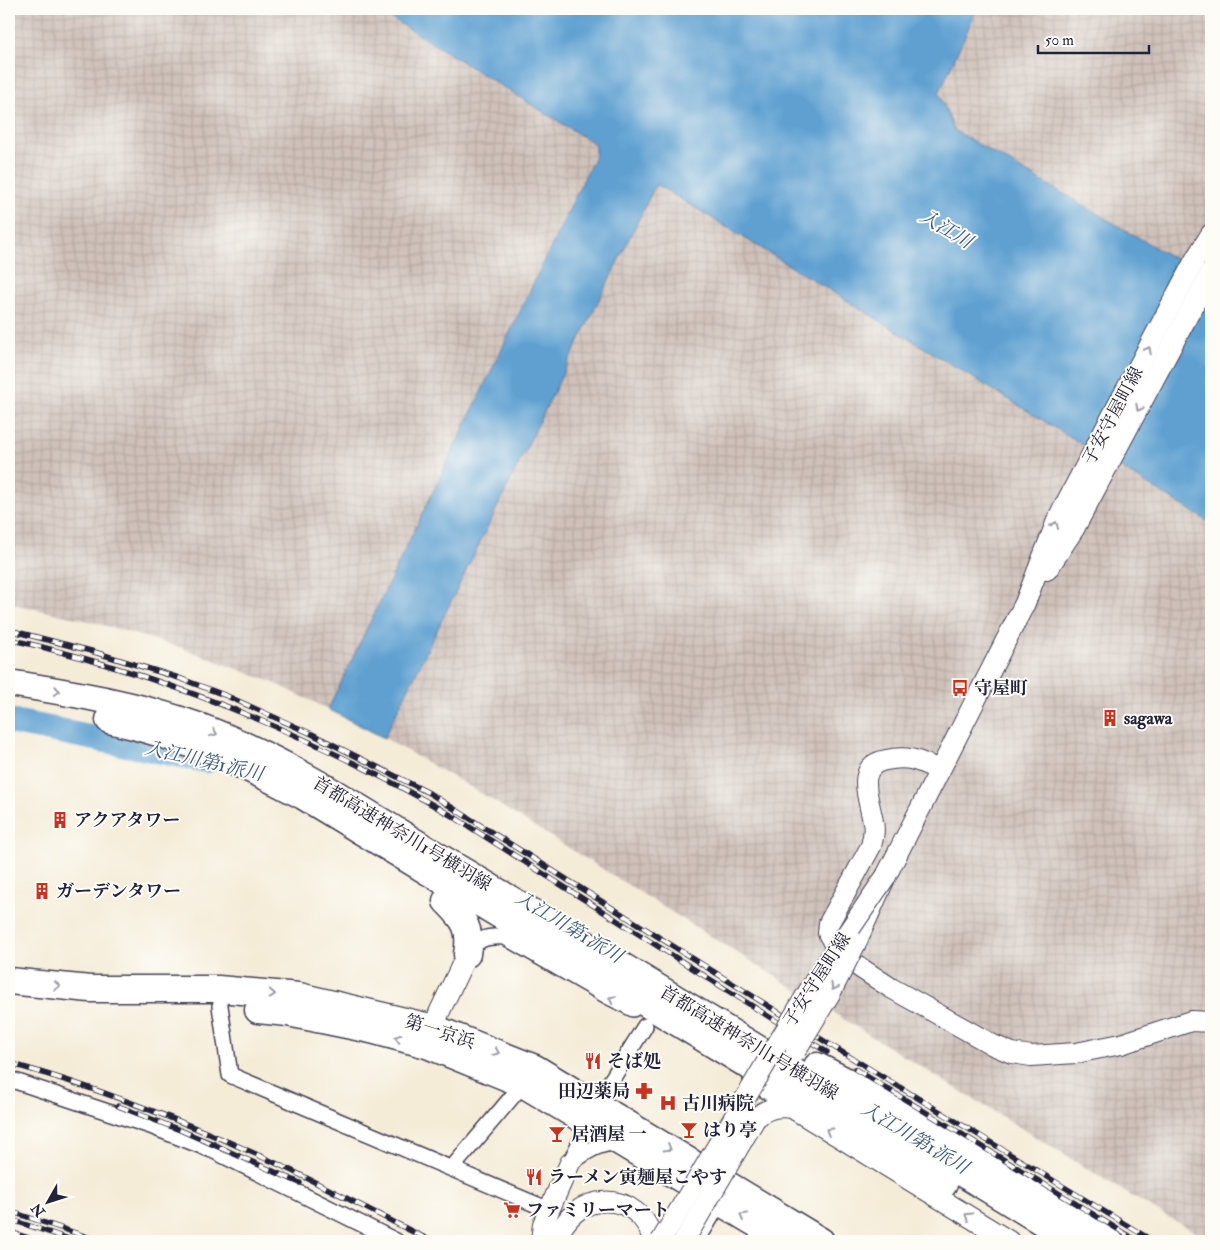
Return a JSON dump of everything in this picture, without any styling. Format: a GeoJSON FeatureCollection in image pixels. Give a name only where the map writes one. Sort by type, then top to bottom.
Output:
{"type":"FeatureCollection","features":[{"type":"Feature","properties":{"kind":"highway","name":"首都高速神奈川1号横羽線"},"geometry":{"type":"LineString","coordinates":[[9,684],[95,698],[167,716],[200,727],[277,760],[348,800],[712,1019],[1073,1241]]}},
{"type":"Feature","properties":{"kind":"highway","name":"首都高速神奈川1号横羽線"},"geometry":{"type":"LineString","coordinates":[[9,702],[129,724],[198,746],[233,761],[303,796],[1038,1241]]}},
{"type":"Feature","properties":{"kind":"highway"},"geometry":{"type":"LineString","coordinates":[[91,716],[129,727],[192,753],[263,788],[300,809],[505,937]]}},
{"type":"Feature","properties":{"kind":"highway"},"geometry":{"type":"LineString","coordinates":[[277,760],[359,795],[431,833],[787,1045]]}},
{"type":"Feature","properties":{"kind":"highway"},"geometry":{"type":"LineString","coordinates":[[446,901],[464,922],[468,932],[469,942],[466,954]]}},
{"type":"Feature","properties":{"kind":"highway","name":"第一京浜"},"geometry":{"type":"LineString","coordinates":[[9,981],[90,989],[218,989],[299,996],[535,1068],[593,1114],[622,1143],[785,1241]]}},
{"type":"Feature","properties":{"kind":"highway","name":"第一京浜"},"geometry":{"type":"LineString","coordinates":[[9,997],[41,1003],[102,1007],[220,1006],[288,1012],[371,1030],[430,1037],[524,1084],[593,1114],[821,1241]]}},
{"type":"Feature","properties":{"kind":"highway"},"geometry":{"type":"LineString","coordinates":[[712,1019],[818,1066],[858,1087],[1110,1241]]}},
{"type":"Feature","properties":{"kind":"highway"},"geometry":{"type":"LineString","coordinates":[[767,1080],[940,1145],[970,1161],[1102,1241]]}},
{"type":"Feature","properties":{"kind":"street","name":"子安守屋町線"},"geometry":{"type":"LineString","coordinates":[[661,1241],[767,1080],[787,1045],[831,992],[856,944],[886,876],[1025,602],[1074,529],[1100,460],[1203,266],[1211,234]]}},
{"type":"Feature","properties":{"kind":"street"},"geometry":{"type":"LineString","coordinates":[[939,770],[907,757],[893,758],[880,761],[870,769],[866,776],[866,792],[874,823],[872,846],[829,923],[828,933],[844,956],[891,988],[993,1045],[1012,1053],[1031,1056],[1076,1053],[1120,1044],[1191,1021],[1211,1022]]}},
{"type":"Feature","properties":{"kind":"street"},"geometry":{"type":"LineString","coordinates":[[430,1037],[466,954],[473,945],[482,939],[491,936],[505,937],[607,996],[735,1059],[767,1080],[792,1108],[1009,1241]]}},
{"type":"Feature","properties":{"kind":"street"},"geometry":{"type":"LineString","coordinates":[[220,1006],[230,1075],[549,1210]]}},
{"type":"Feature","properties":{"kind":"street"},"geometry":{"type":"LineString","coordinates":[[541,1241],[543,1224],[593,1114],[644,1026]]}},
{"type":"Feature","properties":{"kind":"street"},"geometry":{"type":"LineString","coordinates":[[735,1059],[767,1080]]}},
{"type":"Feature","properties":{"kind":"street"},"geometry":{"type":"LineString","coordinates":[[9,1079],[153,1127],[212,1150],[396,1241]]}},
{"type":"Feature","properties":{"kind":"street","name":"子安守屋町線"},"geometry":{"type":"LineString","coordinates":[[684,1241],[755,1119],[767,1080]]}},
{"type":"Feature","properties":{"kind":"street"},"geometry":{"type":"LineString","coordinates":[[452,1168],[524,1084]]}},
{"type":"Feature","properties":{"kind":"street"},"geometry":{"type":"LineString","coordinates":[[755,1119],[766,1110],[774,1107],[792,1108]]}},
{"type":"Feature","properties":{"kind":"street"},"geometry":{"type":"LineString","coordinates":[[570,1163],[596,1147],[609,1142],[622,1143]]}},
{"type":"Feature","properties":{"kind":"street"},"geometry":{"type":"LineString","coordinates":[[557,1241],[561,1229],[573,1214],[586,1205],[609,1201],[625,1205],[642,1217],[649,1228],[653,1241]]}},
{"type":"Feature","properties":{"kind":"street"},"geometry":{"type":"LineString","coordinates":[[697,1241],[720,1202]]}},
{"type":"Feature","properties":{"kind":"shaded area"},"geometry":{"type":"Polygon","coordinates":[[[9,9],[377,9],[595,144],[595,156],[328,709],[274,683],[182,648],[93,622],[9,603],[9,9]]]}},
{"type":"Feature","properties":{"kind":"shaded area"},"geometry":{"type":"Polygon","coordinates":[[[977,9],[1211,9],[1211,280],[954,130],[939,93],[977,9]]]}},
{"type":"Feature","properties":{"kind":"shaded area"},"geometry":{"type":"Polygon","coordinates":[[[656,184],[1211,523],[1211,1241],[1138,1200],[474,789],[384,738],[656,184]]]}},
{"type":"Feature","properties":{"kind":"water","name":"入江川"},"geometry":{"type":"Polygon","coordinates":[[[377,9],[977,9],[939,93],[954,130],[1211,280],[1211,523],[656,184],[384,738],[328,709],[595,156],[595,144],[377,9]]]}},
{"type":"Feature","properties":{"kind":"waterway","name":"入江川第1派川"},"geometry":{"type":"LineString","coordinates":[[9,721],[207,760]]}},
{"type":"Feature","properties":{"kind":"railway"},"geometry":{"type":"LineString","coordinates":[[9,630],[91,651],[179,678],[227,696],[312,734],[429,793],[837,1049],[1153,1241]]}},
{"type":"Feature","properties":{"kind":"railway"},"geometry":{"type":"LineString","coordinates":[[9,639],[125,671],[182,690],[238,711],[348,760],[454,817],[827,1052]]}},
{"type":"Feature","properties":{"kind":"railway"},"geometry":{"type":"LineString","coordinates":[[9,1063],[113,1096],[215,1136],[282,1166],[431,1241]]}},
{"type":"Feature","properties":{"kind":"railway"},"geometry":{"type":"LineString","coordinates":[[855,1069],[1137,1241]]}},
{"type":"Feature","properties":{"kind":"railway"},"geometry":{"type":"LineString","coordinates":[[118,1106],[180,1130],[300,1183]]}},
{"type":"Feature","properties":{"kind":"railway"},"geometry":{"type":"LineString","coordinates":[[9,1211],[100,1241]]}},
{"type":"Feature","properties":{"kind":"railway"},"geometry":{"type":"LineString","coordinates":[[9,1219],[75,1241]]}},
{"type":"Feature","properties":{"kind":"railway"},"geometry":{"type":"LineString","coordinates":[[9,1232],[38,1241]]}},
{"type":"Feature","properties":{"kind":"place","name":"守屋町"},"geometry":{"type":"Point","coordinates":[960,688]}},
{"type":"Feature","properties":{"kind":"place","name":"sagawa"},"geometry":{"type":"Point","coordinates":[1110,718]}},
{"type":"Feature","properties":{"kind":"place","name":"アクアタワー"},"geometry":{"type":"Point","coordinates":[60,820]}},
{"type":"Feature","properties":{"kind":"place","name":"ガーデンタワー"},"geometry":{"type":"Point","coordinates":[42,891]}},
{"type":"Feature","properties":{"kind":"place","name":"そば処"},"geometry":{"type":"Point","coordinates":[593,1061]}},
{"type":"Feature","properties":{"kind":"place","name":"田辺薬局"},"geometry":{"type":"Point","coordinates":[644,1091]}},
{"type":"Feature","properties":{"kind":"place","name":"古川病院"},"geometry":{"type":"Point","coordinates":[668,1103]}},
{"type":"Feature","properties":{"kind":"place","name":"はり亭"},"geometry":{"type":"Point","coordinates":[689,1130]}},
{"type":"Feature","properties":{"kind":"place","name":"居酒屋 一"},"geometry":{"type":"Point","coordinates":[557,1134]}},
{"type":"Feature","properties":{"kind":"place","name":"ラーメン寅麺屋こやす"},"geometry":{"type":"Point","coordinates":[534,1177]}},
{"type":"Feature","properties":{"kind":"place","name":"ファミリーマート"},"geometry":{"type":"Point","coordinates":[512,1210]}}]}
